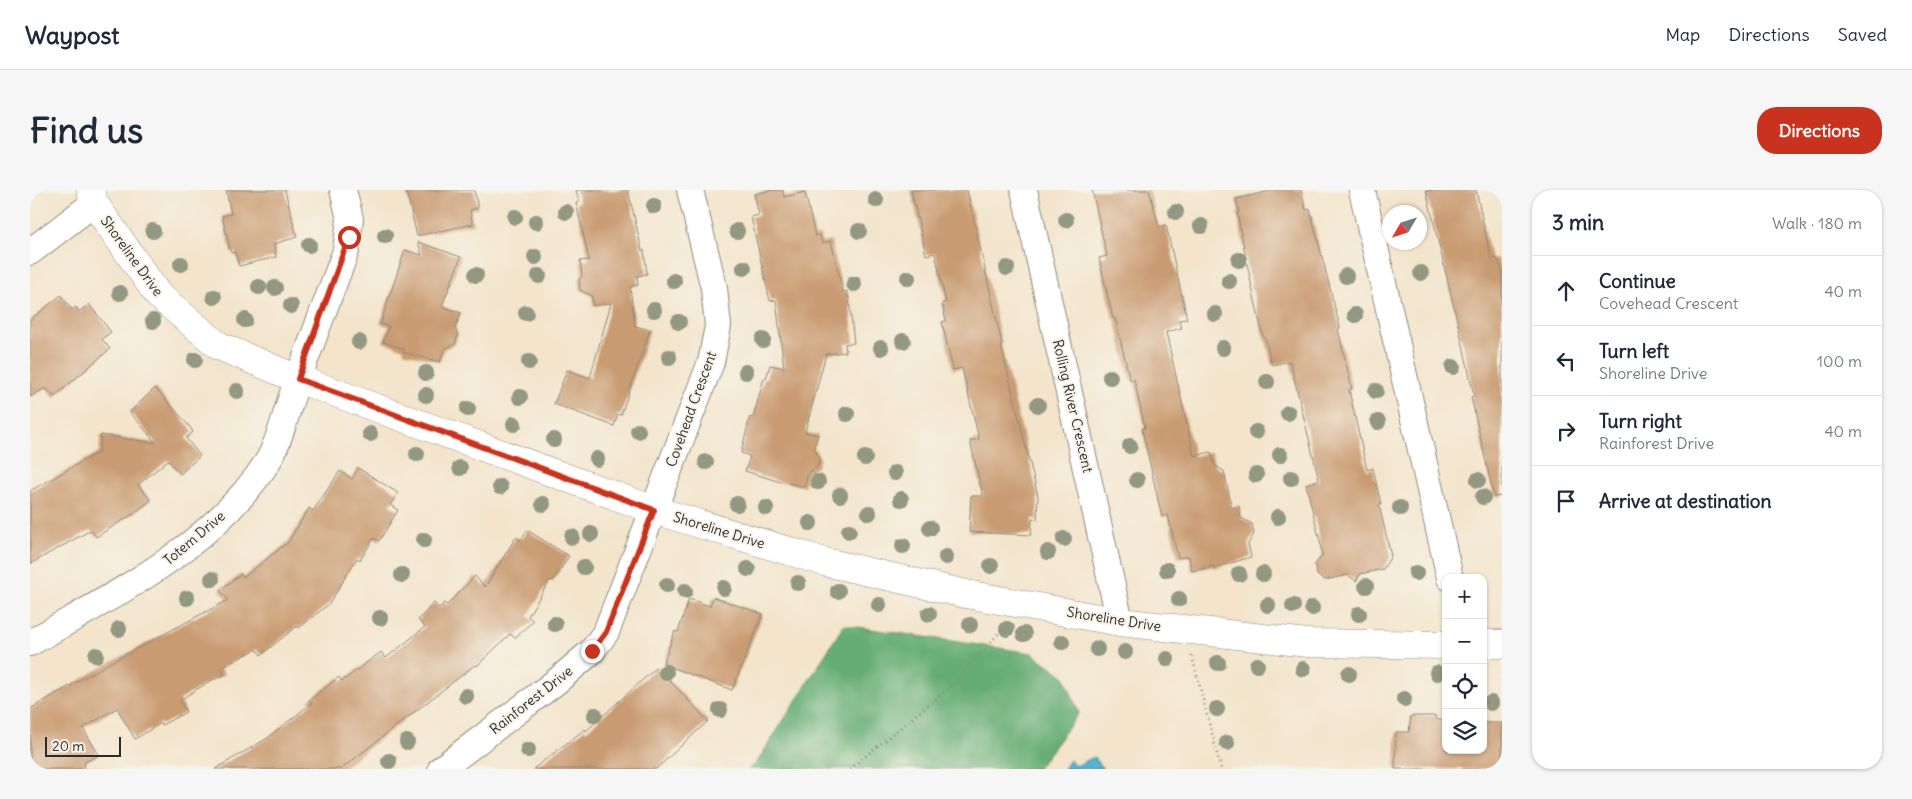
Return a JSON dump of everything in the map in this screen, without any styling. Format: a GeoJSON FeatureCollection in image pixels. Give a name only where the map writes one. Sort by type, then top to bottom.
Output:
{"type":"FeatureCollection","features":[{"type":"Feature","properties":{"kind":"street"},"geometry":{"type":"LineString","coordinates":[[298,379],[349,237],[350,219],[343,190]]}},
{"type":"Feature","properties":{"kind":"street","name":"Covehead Crescent"},"geometry":{"type":"LineString","coordinates":[[654,510],[711,362],[718,326],[714,288],[690,190]]}},
{"type":"Feature","properties":{"kind":"street","name":"Rolling River Crescent"},"geometry":{"type":"LineString","coordinates":[[1024,190],[1120,622]]}},
{"type":"Feature","properties":{"kind":"street"},"geometry":{"type":"LineString","coordinates":[[1362,190],[1449,574]]}},
{"type":"Feature","properties":{"kind":"street"},"geometry":{"type":"LineString","coordinates":[[30,252],[92,196]]}},
{"type":"Feature","properties":{"kind":"street","name":"Shoreline Drive"},"geometry":{"type":"LineString","coordinates":[[92,196],[158,295],[219,346],[298,379],[654,510],[825,562],[966,594],[1120,622],[1308,643],[1442,645]]}},
{"type":"Feature","properties":{"kind":"street","name":"Totem Drive"},"geometry":{"type":"LineString","coordinates":[[30,643],[146,576],[216,522],[246,492],[269,459],[298,379]]}},
{"type":"Feature","properties":{"kind":"street","name":"Rainforest Drive"},"geometry":{"type":"LineString","coordinates":[[441,769],[557,681],[592,651],[606,632],[654,510]]}},
{"type":"Feature","properties":{"kind":"street"},"geometry":{"type":"LineString","coordinates":[[1487,644],[1502,644]]}},
{"type":"Feature","properties":{"kind":"path"},"geometry":{"type":"LineString","coordinates":[[850,769],[954,683],[1025,604]]}},
{"type":"Feature","properties":{"kind":"path"},"geometry":{"type":"LineString","coordinates":[[1185,630],[1221,769]]}},
{"type":"Feature","properties":{"kind":"green space"},"geometry":{"type":"Polygon","coordinates":[[[844,625],[1032,653],[1064,676],[1079,713],[1037,769],[748,769],[756,764],[844,625]]]}},
{"type":"Feature","properties":{"kind":"water"},"geometry":{"type":"Polygon","coordinates":[[[1094,757],[1103,769],[1064,769],[1070,760],[1076,766],[1094,757]]]}},
{"type":"Feature","properties":{"kind":"building"},"geometry":{"type":"Polygon","coordinates":[[[226,190],[285,190],[297,237],[274,244],[276,257],[239,266],[235,252],[231,253],[222,216],[231,214],[226,190]]]}},
{"type":"Feature","properties":{"kind":"building"},"geometry":{"type":"Polygon","coordinates":[[[406,190],[474,190],[478,208],[470,210],[473,224],[417,236],[406,190]]]}},
{"type":"Feature","properties":{"kind":"building"},"geometry":{"type":"Polygon","coordinates":[[[576,190],[628,190],[642,251],[644,250],[647,274],[637,276],[638,285],[630,287],[635,326],[650,330],[621,415],[618,414],[614,426],[554,404],[567,370],[590,378],[611,303],[593,306],[592,296],[580,290],[579,279],[582,276],[580,261],[589,260],[576,203],[579,202],[576,190]]]}},
{"type":"Feature","properties":{"kind":"building"},"geometry":{"type":"Polygon","coordinates":[[[772,190],[783,190],[784,197],[805,192],[815,236],[820,235],[822,243],[831,241],[843,292],[847,291],[849,299],[854,343],[845,344],[846,352],[826,354],[805,432],[818,435],[814,448],[820,458],[817,467],[808,473],[804,487],[745,471],[750,456],[741,453],[750,417],[753,418],[764,378],[766,379],[770,365],[784,368],[776,300],[770,301],[751,217],[759,215],[754,194],[772,190]]]}},
{"type":"Feature","properties":{"kind":"building"},"geometry":{"type":"Polygon","coordinates":[[[911,190],[967,190],[1001,345],[1038,496],[1037,520],[1032,518],[1031,535],[969,532],[971,496],[983,496],[970,441],[979,439],[962,368],[953,370],[942,322],[946,321],[942,303],[946,302],[935,253],[926,255],[911,190]]]}},
{"type":"Feature","properties":{"kind":"building"},"geometry":{"type":"Polygon","coordinates":[[[1092,190],[1149,190],[1159,227],[1166,225],[1187,319],[1179,320],[1182,328],[1166,332],[1194,456],[1211,452],[1215,466],[1224,471],[1232,508],[1239,506],[1241,518],[1252,524],[1254,534],[1248,544],[1251,557],[1214,568],[1214,566],[1192,571],[1189,556],[1178,558],[1168,515],[1162,517],[1142,429],[1145,428],[1134,379],[1130,380],[1115,318],[1113,319],[1099,258],[1107,256],[1092,190]]]}},
{"type":"Feature","properties":{"kind":"building"},"geometry":{"type":"Polygon","coordinates":[[[1275,190],[1301,190],[1306,210],[1310,209],[1340,328],[1338,329],[1352,389],[1349,390],[1367,470],[1373,468],[1381,505],[1379,505],[1391,556],[1383,569],[1360,574],[1356,581],[1348,575],[1325,580],[1317,575],[1315,565],[1322,556],[1306,484],[1319,480],[1290,361],[1272,365],[1252,288],[1236,199],[1275,190]]]}},
{"type":"Feature","properties":{"kind":"building"},"geometry":{"type":"Polygon","coordinates":[[[1426,190],[1476,190],[1491,259],[1497,258],[1502,271],[1502,496],[1494,497],[1471,397],[1474,396],[1463,345],[1426,190]]]}},
{"type":"Feature","properties":{"kind":"building"},"geometry":{"type":"Polygon","coordinates":[[[418,242],[461,257],[442,306],[461,313],[455,328],[458,335],[455,344],[444,349],[440,362],[403,352],[404,349],[383,342],[389,326],[380,324],[405,250],[422,255],[418,242]]]}},
{"type":"Feature","properties":{"kind":"building"},"geometry":{"type":"Polygon","coordinates":[[[61,295],[72,310],[76,307],[79,312],[89,304],[111,332],[102,339],[110,349],[54,397],[46,388],[30,397],[30,320],[61,295]]]}},
{"type":"Feature","properties":{"kind":"building"},"geometry":{"type":"Polygon","coordinates":[[[155,388],[190,427],[193,432],[186,438],[200,456],[180,474],[168,460],[138,485],[151,500],[133,514],[96,537],[91,530],[30,564],[30,491],[99,452],[101,435],[156,443],[130,412],[155,388]]]}},
{"type":"Feature","properties":{"kind":"building"},"geometry":{"type":"Polygon","coordinates":[[[358,468],[398,493],[390,505],[398,510],[379,541],[374,538],[360,560],[357,558],[329,604],[299,628],[297,626],[261,655],[256,649],[221,668],[224,675],[210,681],[180,700],[186,712],[162,725],[161,723],[135,739],[117,708],[83,728],[99,755],[85,762],[84,769],[30,769],[30,709],[104,666],[228,600],[220,590],[241,574],[244,577],[288,542],[309,508],[313,511],[340,471],[352,479],[358,468]]]}},
{"type":"Feature","properties":{"kind":"building"},"geometry":{"type":"Polygon","coordinates":[[[527,530],[569,556],[553,581],[550,580],[528,616],[533,621],[515,638],[510,634],[477,666],[475,665],[341,769],[215,769],[266,739],[312,703],[309,700],[339,677],[342,681],[381,652],[386,658],[425,627],[418,620],[434,603],[439,608],[444,603],[447,605],[475,576],[485,587],[516,537],[521,540],[527,530]]]}},
{"type":"Feature","properties":{"kind":"building"},"geometry":{"type":"Polygon","coordinates":[[[713,597],[763,614],[732,690],[663,664],[675,631],[678,632],[689,599],[710,606],[713,597]]]}},
{"type":"Feature","properties":{"kind":"building"},"geometry":{"type":"Polygon","coordinates":[[[657,667],[708,721],[656,769],[533,769],[585,729],[586,731],[657,667]]]}},
{"type":"Feature","properties":{"kind":"building"},"geometry":{"type":"Polygon","coordinates":[[[1411,716],[1436,716],[1437,720],[1442,720],[1442,754],[1487,754],[1487,723],[1502,723],[1502,769],[1395,769],[1396,732],[1409,732],[1411,716]]]}},
{"type":"Feature","properties":{"kind":"route"},"geometry":{"type":"LineString","coordinates":[[349,237],[346,251],[298,379],[654,510],[606,632],[592,651]]}}]}
